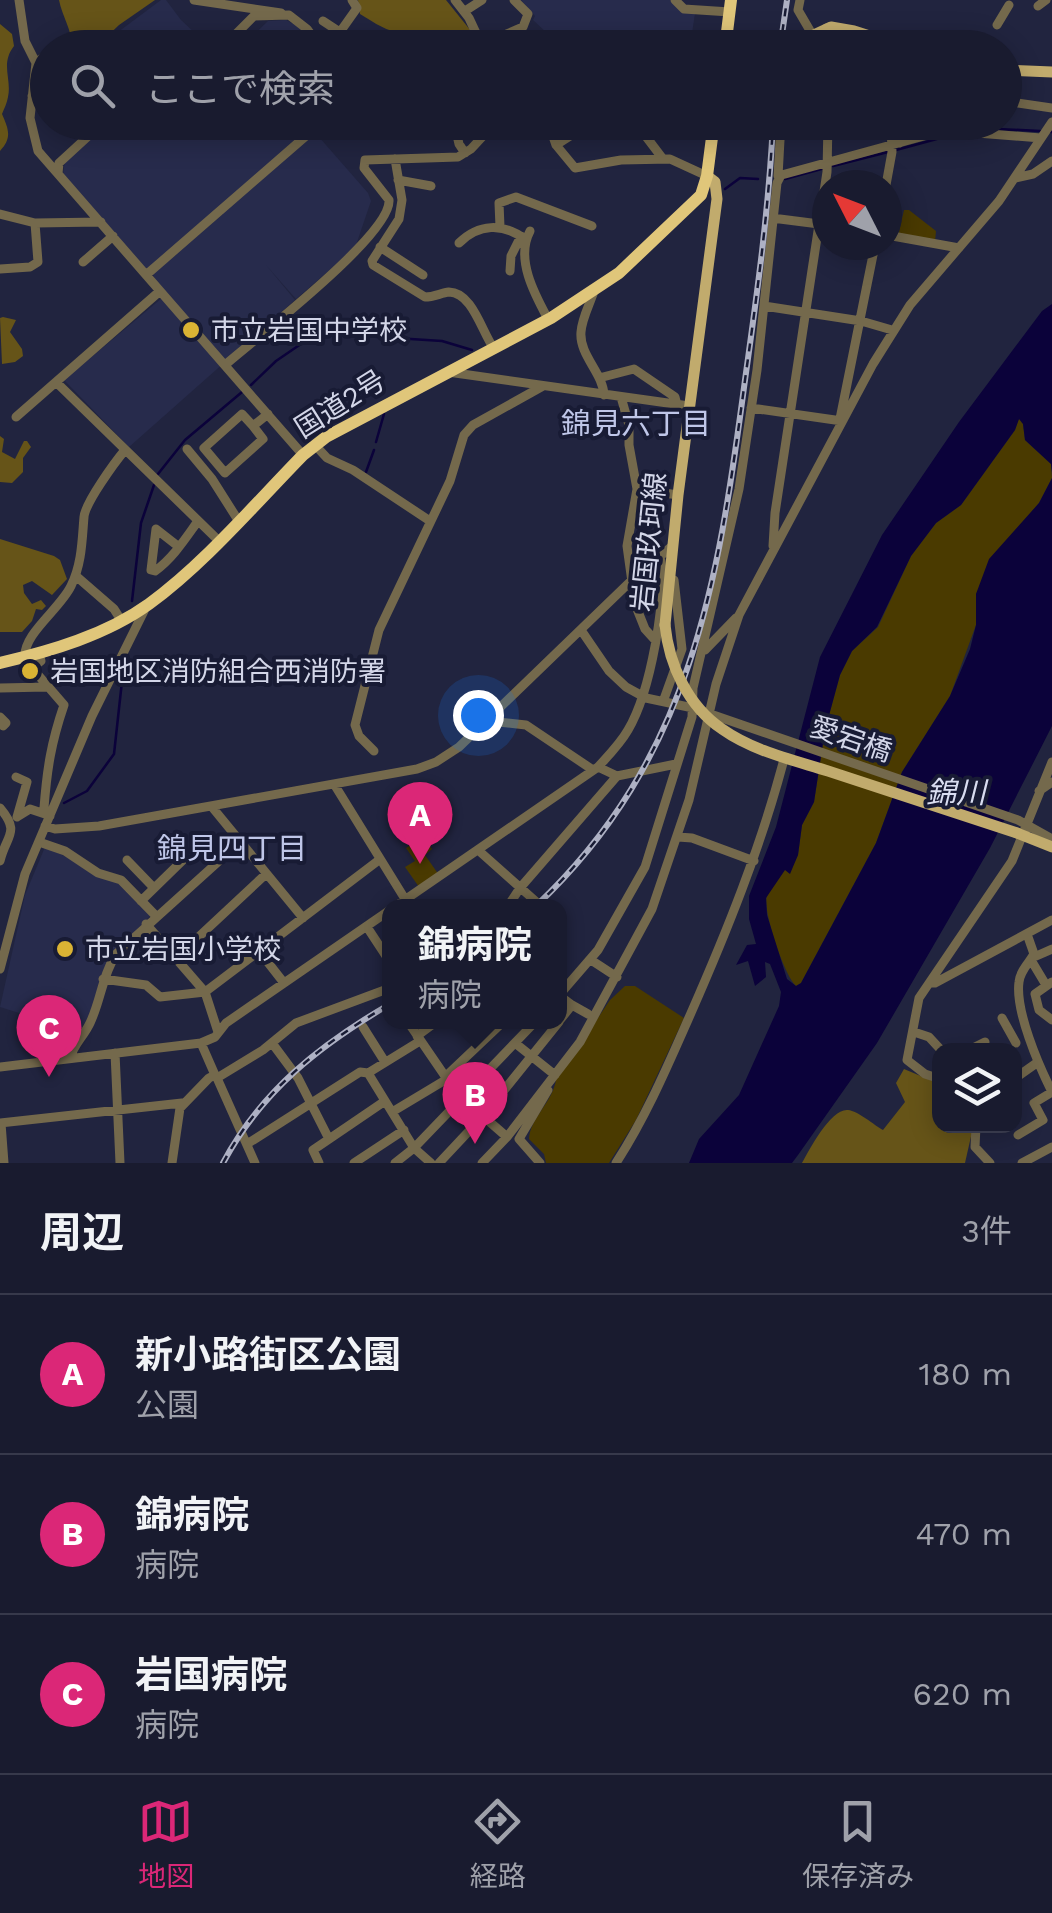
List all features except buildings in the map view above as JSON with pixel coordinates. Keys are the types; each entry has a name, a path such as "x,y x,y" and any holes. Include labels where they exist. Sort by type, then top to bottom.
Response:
{"highway":[{"name":"国道2号","path":"0,663 32,655 120,621 147,605 315,445 594,291 638,257 695,203 707,176 712,140"}],"main road":[{"path":"821,30 848,30"},
{"path":"1022,71 1052,72"},
{"name":"岩国玖珂線","path":"707,176 715,182 716,199 683,406 678,495 659,632 683,685 705,715 731,735 766,751 1021,828 1052,847"}],"street":[{"path":"19,0 30,51"},
{"path":"194,0 289,15 308,30"},
{"path":"341,30 356,8 352,0"},
{"path":"455,0 474,30"},
{"path":"464,11 482,0"},
{"path":"514,0 528,14 522,27 516,30"},
{"path":"675,0 684,9 731,6"},
{"path":"800,0 798,10 810,30"},
{"path":"997,25 1013,2"},
{"path":"240,30 254,16 289,15"},
{"path":"323,21 337,30"},
{"path":"1022,104 1052,108"},
{"path":"482,1163 507,1137 580,1042 652,909 678,838 739,614 841,421 892,330 1015,178 1052,122"},
{"path":"1022,135 1042,138"},
{"path":"35,140 58,173 303,455"},
{"path":"58,173 62,159 84,140"},
{"path":"146,275 301,140"},
{"path":"458,140 465,154"},
{"path":"225,365 370,239 388,212 389,200 363,164 368,159 444,159 465,154 479,140"},
{"path":"554,140 575,168 621,160 664,159 707,176"},
{"path":"556,145 564,140"},
{"path":"650,140 664,159"},
{"path":"567,987 591,960 645,867 693,708 693,688 734,520 751,408 772,218 780,179 779,140"},
{"path":"828,140 828,170"},
{"path":"889,170 894,140"},
{"path":"780,179 910,140"},
{"path":"395,159 402,204 399,219 373,264 425,297 448,292 460,296 474,312 493,347"},
{"path":"1015,178 1033,174 1052,161"},
{"path":"398,180 431,186"},
{"path":"500,227 500,203 516,197 592,226"},
{"path":"0,214 35,223 101,222"},
{"path":"772,218 812,223"},
{"path":"0,269 38,262 35,223"},
{"path":"458,242 472,229 500,227 526,235"},
{"path":"510,272 511,256 526,235"},
{"path":"526,235 530,284 548,319"},
{"path":"83,262 113,236"},
{"path":"902,237 958,248"},
{"path":"380,247 423,275"},
{"path":"774,548 773,531 816,260"},
{"path":"841,421 872,260"},
{"path":"16,417 160,291"},
{"path":"594,291 581,332 582,344 604,395"},
{"path":"764,306 862,321 892,330"},
{"path":"599,378 634,368 683,406"},
{"path":"445,372 683,406"},
{"path":"57,382 218,540"},
{"path":"374,752 356,731 361,693 379,630 450,481 464,435 473,425 543,386"},
{"path":"621,397 637,489 627,546 635,604 644,629 679,630"},
{"path":"751,408 841,421"},
{"path":"242,414 253,426 263,439 225,473 204,448 242,414"},
{"path":"253,426 268,414"},
{"path":"315,445 327,458 354,470 430,521"},
{"path":"47,819 51,744 64,706 32,668 40,660 32,655 30,638 61,605 76,576 85,512 124,450"},
{"path":"186,450 238,520"},
{"path":"637,489 678,495"},
{"path":"179,548 156,525 151,570 162,566 179,548 198,521"},
{"path":"14,820 30,809 47,819 54,829 100,826 417,769 436,762 456,749 632,580 667,555 682,648 664,699"},
{"path":"76,576 114,609 130,636"},
{"path":"0,969 16,897 47,819 147,605"},
{"path":"703,652 739,614"},
{"path":"581,630 618,681 640,695"},
{"path":"407,899 595,768 628,731 659,632"},
{"path":"0,688 46,687"},
{"name":"愛宕橋","path":"640,695 693,708 1052,839"},
{"path":"490,717 498,722 526,725 595,768 617,776 676,764"},
{"path":"616,1163 646,1116 754,861 783,762"},
{"path":"932,1075 908,1064 916,1006 1000,879 1052,762"},
{"path":"513,899 617,776"},
{"path":"0,861 28,782 16,778"},
{"path":"1038,790 1052,782"},
{"path":"334,784 405,899"},
{"path":"212,807 303,918"},
{"path":"0,808 14,820"},
{"path":"678,838 692,838 754,861"},
{"path":"141,901 184,860 164,839"},
{"path":"38,842 66,851 98,874 116,877 156,916"},
{"path":"70,1058 90,1022 103,979 116,954 238,843"},
{"path":"478,850 533,899"},
{"path":"127,860 154,888"},
{"path":"103,979 146,985 160,998 205,992 380,860"},
{"path":"176,958 266,874"},
{"path":"0,914 12,918"},
{"path":"0,1068 201,1043 215,1037 284,983 382,916"},
{"path":"930,982 1052,920"},
{"path":"146,924 205,992 218,1032"},
{"path":"367,927 382,950"},
{"path":"1027,934 1032,958 1049,983 1035,994 1039,1010 1052,1020"},
{"path":"259,950 284,983"},
{"path":"1018,1134 1043,1120 1034,1103 1052,1092 1038,1062 1018,984 1032,958 1052,950"},
{"path":"591,960 617,977"},
{"path":"4,1163 0,1123 182,1104 285,1030 314,1014 382,992"},
{"path":"567,1001 588,1014"},
{"path":"567,1012 572,1005"},
{"path":"1016,1042 1003,1021 1024,1014"},
{"path":"363,1027 386,1062"},
{"path":"412,1029 461,1098 507,1137"},
{"path":"247,1144 360,1072 368,1073 386,1062 428,1029"},
{"path":"392,1112 446,1078 496,1029"},
{"path":"398,1162 528,1029"},
{"path":"439,1163 553,1029"},
{"path":"914,1032 933,1043"},
{"path":"201,1043 253,1162"},
{"path":"272,1043 312,1102 328,1140"},
{"path":"515,1043 552,1079"},
{"path":"115,1054 120,1163"},
{"path":"1022,1073 1038,1062"},
{"path":"368,1073 414,1148 431,1163"},
{"path":"540,1163 519,1139 552,1079"},
{"path":"305,1163 318,1160 313,1150 385,1101"},
{"path":"172,1163 182,1104"},
{"path":"354,1163 404,1130"},
{"path":"975,1133 974,1147 990,1163"},
{"path":"1022,1163 1052,1147"}],"shaded area":[{"path":"59,0 155,0 114,30 69,30"},
{"path":"166,0 192,30 121,30"},
{"path":"358,0 446,0 470,30 390,30 360,14"},
{"path":"521,0 670,0 682,11 695,13 692,30 544,30 533,20 535,16"},
{"path":"286,20 305,30 259,30 268,21"},
{"path":"0,24 12,34 14,46 8,59 9,90 2,114 8,138 0,151"},
{"path":"85,140 322,140 371,201 355,248 296,299 266,265 295,300 129,447 64,380 162,298 153,274 223,214 220,209 147,271 63,174 65,160"},
{"path":"904,210 909,210 936,231 935,242 902,237"},
{"path":"0,318 16,320 10,332 23,356 2,364"},
{"path":"1019,418 1025,440 1051,464 1052,478 976,594 976,625 950,696 902,772 876,843 796,986 776,943 767,896 785,869 789,873 798,855 802,825 814,802 825,730 840,675 852,651 878,627 911,556 936,523 961,505 1015,430"},
{"path":"0,436 4,439 2,452 15,459 24,441 31,447 23,458 23,472 12,483 0,482"},
{"path":"0,539 54,556 60,560 67,579 52,595 32,581 23,585 32,604 41,600 46,606 36,609 22,632 0,632"},
{"path":"423,837 432,849 425,855 439,875 419,887 405,867 415,861 406,848"},
{"name":"市立岩国小学校","path":"45,847 116,880 151,915 108,961 89,1020 65,1048 67,1028 0,1007 25,895"},
{"path":"625,986 635,986 684,1018 636,1120 609,1163 546,1163 544,1154 529,1139 533,1124 556,1080 610,1000"},
{"path":"904,1069 932,1081 932,1133 972,1133 965,1163 802,1163 821,1131 841,1111 856,1113 883,1130 905,1102 896,1083"}],"water":[{"name":"錦川","path":"1052,304 1052,472 1051,464 1025,440 1019,419 961,505 936,523 911,556 877,627 852,651 840,675 825,730 814,802 802,825 798,855 790,874 785,870 766,898 767,915 787,979 796,986 801,983 876,843 902,772 950,696 970,649 976,625 976,594 989,559 1039,503 1052,478 1052,726 990,848 877,1043 792,1163 689,1163 699,1139 739,1095 779,1006 781,992 770,964 765,962 766,977 755,986 748,961 736,965 747,945 756,944 749,919 749,896 776,827 820,657 882,535 959,422 1042,311"}],"waterway":[{"path":"1022,130 1040,131"},
{"path":"896,150 933,140"},
{"path":"833,166 888,152"},
{"path":"785,179 825,168"},
{"path":"725,189 740,178 758,179"},
{"path":"251,385 276,361 317,333 442,341 472,350"},
{"path":"158,474 185,440 242,392"},
{"path":"376,442 384,414"},
{"path":"366,472 374,450"},
{"path":"132,601 141,523 154,485"},
{"path":"64,803 87,791 114,754 124,663"}],"railway":[{"path":"783,30 787,0"},
{"path":"543,899 589,849 631,790 664,728 689,664 708,597 735,455 762,251 772,140"},
{"path":"223,1163 275,1091 317,1053 382,1009"}],"place":[{"name":"市立岩国中学校","path":"191,330"},
{"name":"岩国地区消防組合西消防署","path":"30,671"},
{"name":"新小路街区公園","path":"420,864"},
{"name":"市立岩国小学校","path":"65,949"},
{"name":"岩国病院","path":"49,1077"},
{"name":"錦病院","path":"475,1144"}],"district":[{"name":"錦見六丁目","path":"636,423"},
{"name":"錦見四丁目","path":"232,848"}]}
